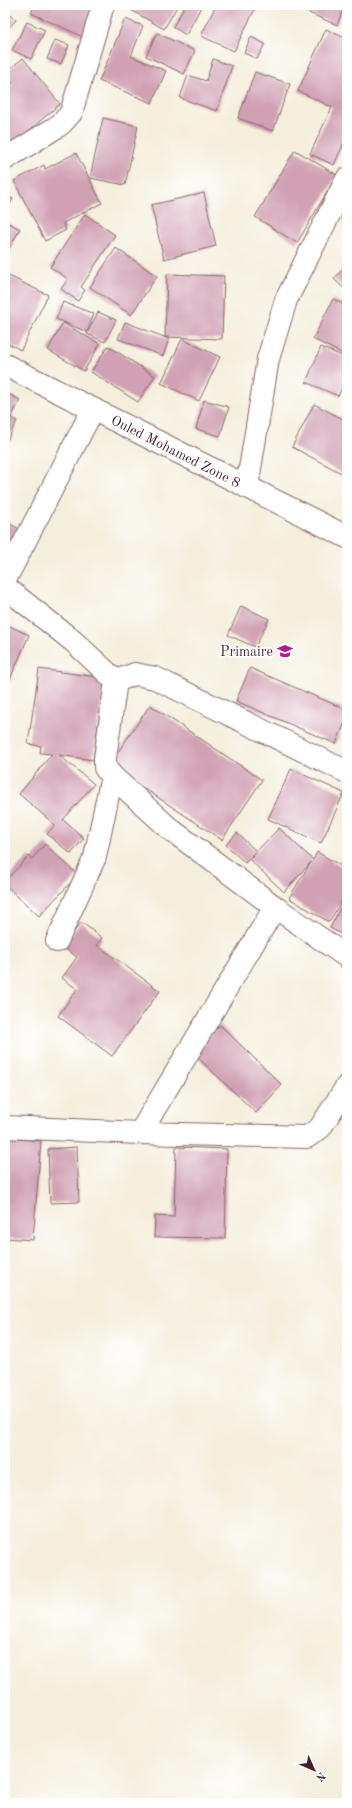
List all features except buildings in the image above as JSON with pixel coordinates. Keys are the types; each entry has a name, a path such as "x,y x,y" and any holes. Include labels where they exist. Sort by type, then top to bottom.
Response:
{"street":[{"path":"5,159 62,123 71,113 103,5"},
{"path":"247,487 268,359 286,300 347,179"},
{"name":"Ouled Mohamed Zone 8","path":"5,365 347,537"},
{"path":"5,580 93,409"},
{"path":"5,587 73,641 116,681"},
{"path":"116,681 134,674 155,678 347,772"},
{"path":"116,681 105,768 170,829 274,907 347,957"},
{"path":"57,941 95,857 112,776"},
{"path":"140,1133 274,907"},
{"path":"5,1127 140,1133 307,1137 320,1128 347,1086"}],"place":[{"name":"Primaire","path":"285,651"}]}
